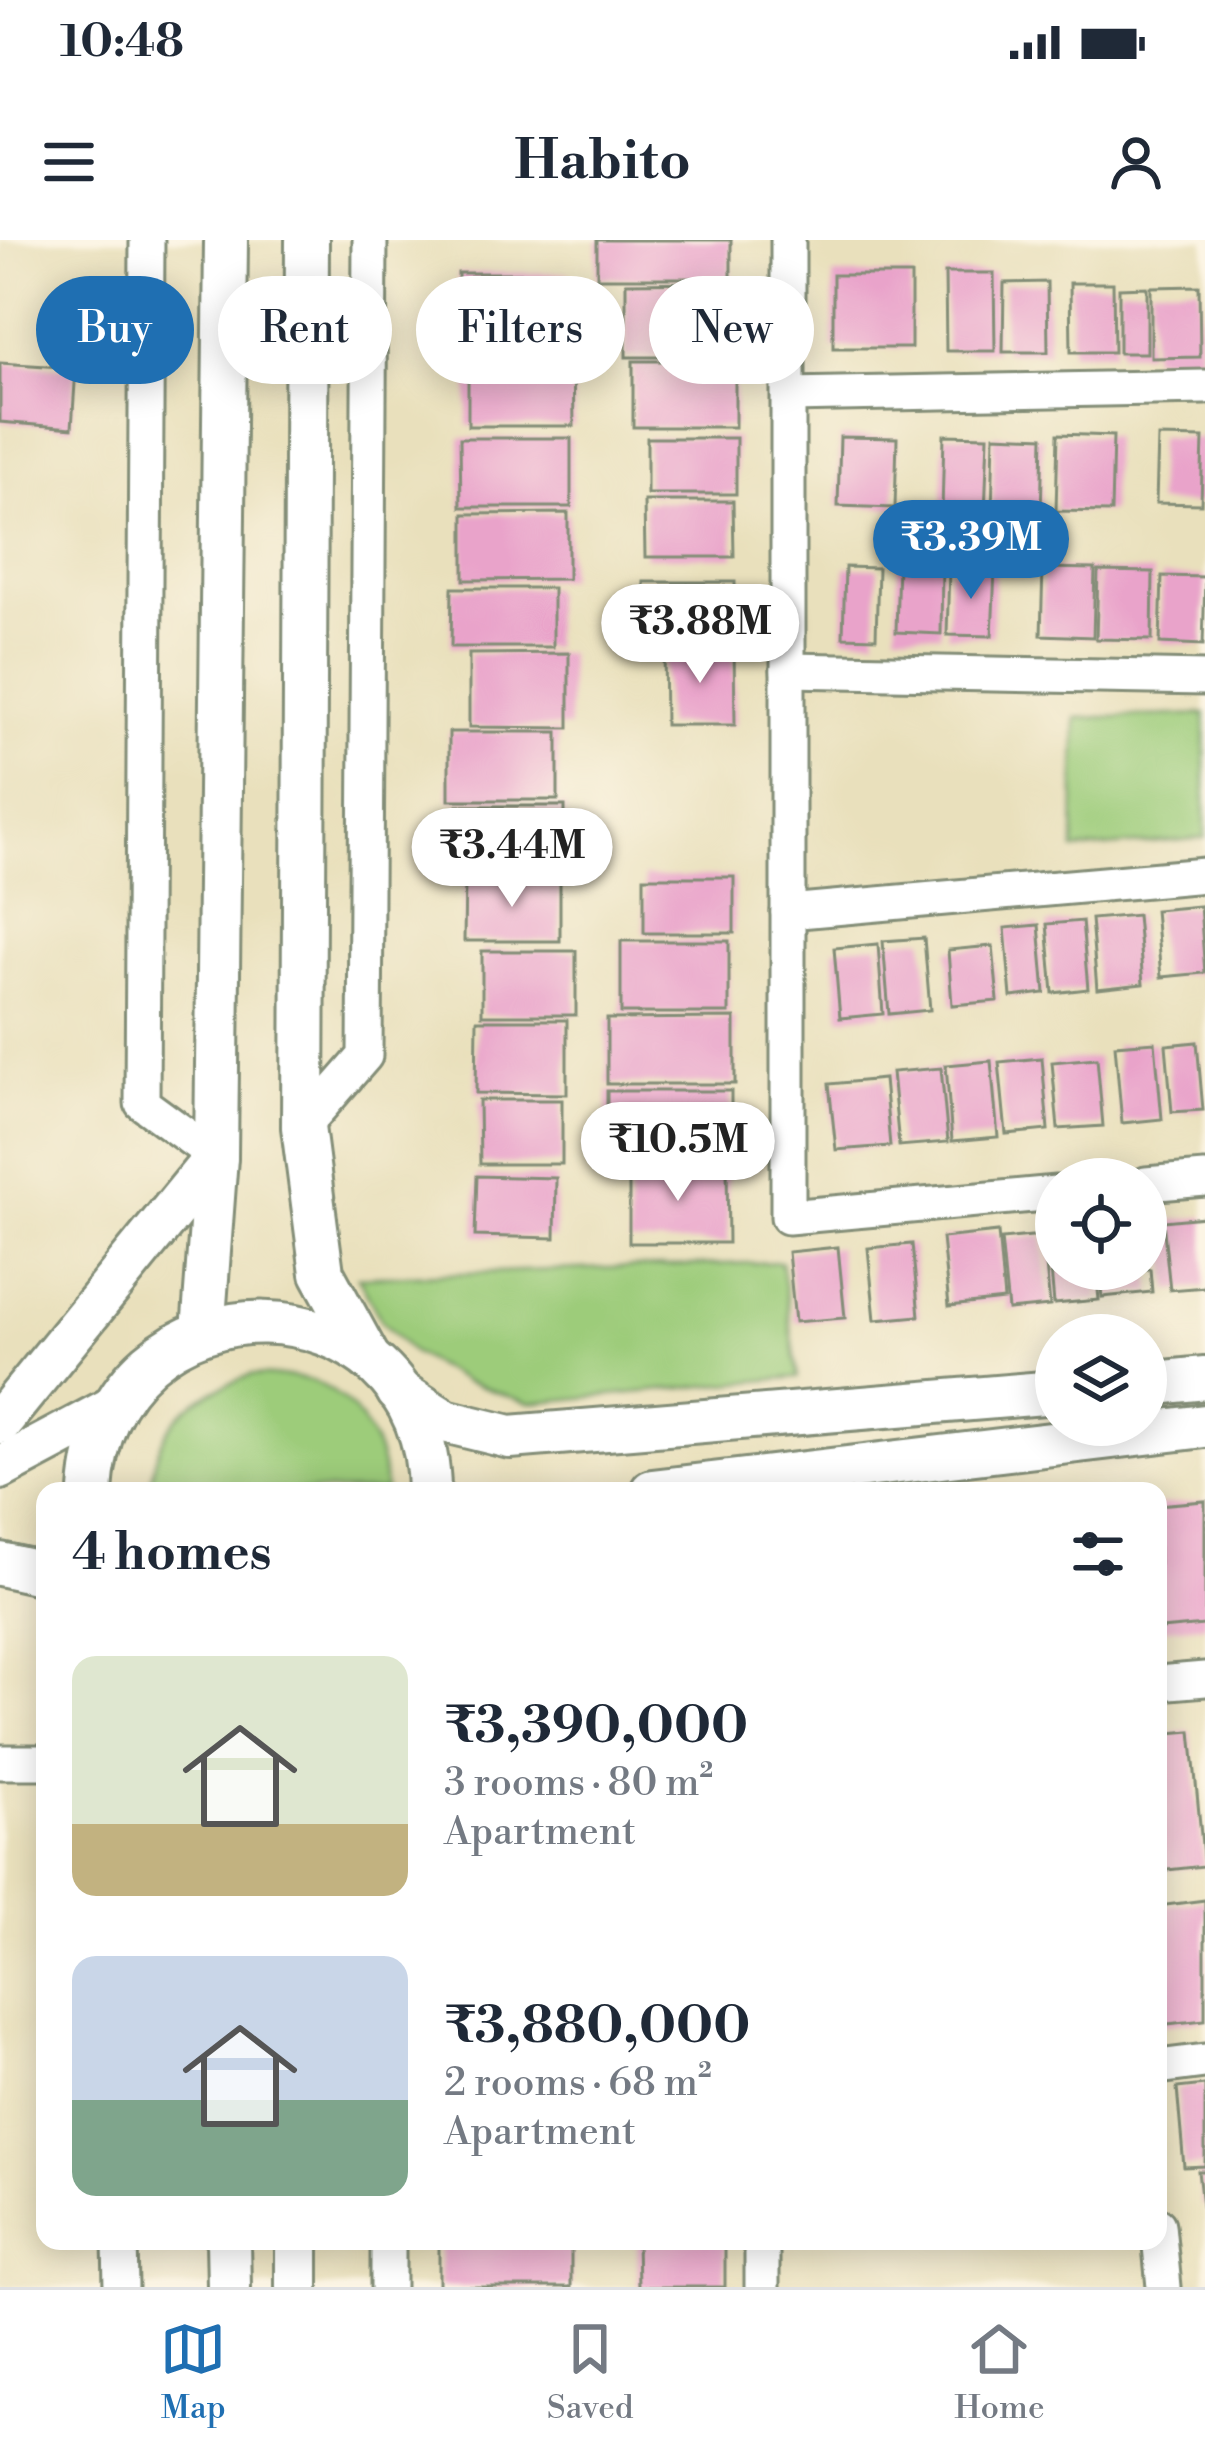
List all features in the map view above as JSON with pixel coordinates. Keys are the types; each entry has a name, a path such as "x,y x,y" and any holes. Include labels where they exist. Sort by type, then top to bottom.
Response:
{"street":[{"path":"147,240 142,1103 217,1157"},
{"path":"203,1332 217,1157 226,240"},
{"path":"307,240 303,1127 322,1273 368,1357 398,1391 418,1428 429,1482"},
{"path":"303,1127 365,1056 370,240"},
{"path":"788,240 788,1217 1035,1194"},
{"path":"789,395 1205,387"},
{"path":"788,670 1205,679"},
{"path":"788,913 1205,875"},
{"path":"0,1422 217,1157"},
{"path":"1167,1182 1205,1179"},
{"path":"92,1482 93,1456 111,1409 133,1378 160,1353 203,1332 241,1322 290,1324 336,1339 368,1357"},
{"path":"1167,1382 1205,1378"},
{"path":"398,1391 445,1421 510,1437 1035,1394"},
{"path":"0,1468 111,1409"},
{"path":"729,1482 1205,1426"},
{"path":"0,1564 36,1572"},
{"path":"1167,1682 1205,1679"},
{"path":"0,1762 36,1762"},
{"path":"1167,2066 1205,2062"},
{"path":"120,2250 121,2287"},
{"path":"228,2250 229,2287"},
{"path":"297,2250 297,2287"},
{"path":"388,2250 388,2287"},
{"path":"762,2250 762,2287"},
{"path":"1160,2250 1164,2287"}],"green space":[{"path":"1205,714 1205,838 1074,850 1076,718"},
{"path":"781,1262 798,1377 529,1403 464,1381 412,1352 381,1320 358,1277"},
{"path":"251,1375 310,1380 332,1391 366,1428 384,1482 152,1482 169,1429 210,1393"}],"building":[{"path":"597,240 731,240 731,276 597,276"},
{"path":"458,273 569,273 569,276"},
{"path":"945,273 994,273 995,351 946,351"},
{"path":"833,275 911,275 911,348 833,348"},
{"path":"1047,282 1048,352 1003,352 1004,283"},
{"path":"626,283 649,283 649,357 626,357"},
{"path":"1070,283 1113,283 1114,352 1071,352"},
{"path":"1199,286 1200,357 1151,358 1151,287"},
{"path":"1147,287 1147,353 1119,353 1119,288"},
{"path":"633,361 649,361 649,384 735,384 735,427 633,427"},
{"path":"0,363 36,365 36,384 75,384 72,428 0,422"},
{"path":"468,384 573,384 574,426 468,426"},
{"path":"1058,434 1113,436 1111,512 1056,511"},
{"path":"944,435 988,436 985,514 942,512"},
{"path":"994,435 1043,437 1041,515 992,514"},
{"path":"840,437 897,438 895,508 838,506"},
{"path":"1158,437 1203,438 1201,504 1156,503"},
{"path":"460,438 571,438 571,507 461,507"},
{"path":"647,438 736,438 736,494 647,494"},
{"path":"644,501 733,501 734,557 645,557"},
{"path":"568,513 568,579 464,580 464,514"},
{"path":"898,563 942,564 941,634 896,632"},
{"path":"845,567 878,568 876,638 843,637"},
{"path":"1043,568 1095,569 1093,637 1041,635"},
{"path":"949,569 995,570 992,636 947,635"},
{"path":"1098,571 1153,572 1152,640 1096,639"},
{"path":"1162,576 1205,577 1203,645 1160,643"},
{"path":"644,582 735,582 735,639 643,639"},
{"path":"452,588 553,588 553,647 451,647"},
{"path":"664,646 734,646 735,725 665,725"},
{"path":"569,653 569,728 469,727 469,654"},
{"path":"449,732 558,732 558,800 449,800"},
{"path":"458,806 565,806 565,865 458,865"},
{"path":"644,877 734,877 734,933 644,933"},
{"path":"465,879 560,879 560,941 464,941"},
{"path":"1200,906 1205,973 1161,977 1155,910"},
{"path":"1137,915 1143,984 1097,989 1091,919"},
{"path":"1082,921 1088,989 1053,993 1047,924"},
{"path":"1039,925 1045,993 1011,997 1005,928"},
{"path":"924,938 930,1010 889,1014 883,941"},
{"path":"621,941 729,941 729,1013 621,1013"},
{"path":"878,944 883,1014 840,1018 834,948"},
{"path":"993,946 998,1001 952,1005 948,950"},
{"path":"482,951 576,951 576,1015 482,1015"},
{"path":"735,1018 735,1084 607,1084 607,1019"},
{"path":"477,1020 567,1020 567,1094 476,1093"},
{"path":"1155,1042 1162,1119 1122,1123 1115,1045"},
{"path":"1197,1042 1203,1110 1172,1112 1166,1045"},
{"path":"1042,1058 1048,1130 1006,1134 999,1062"},
{"path":"1097,1058 1103,1126 1058,1129 1052,1062"},
{"path":"991,1061 998,1137 952,1141 946,1065"},
{"path":"941,1068 948,1142 899,1146 892,1072"},
{"path":"884,1079 890,1146 836,1150 829,1084"},
{"path":"607,1091 731,1091 731,1159 607,1159"},
{"path":"479,1100 562,1100 562,1164 480,1164"},
{"path":"629,1165 727,1165 728,1243 629,1243"},
{"path":"477,1176 556,1178 555,1238 475,1236"},
{"path":"1205,1217 1205,1287 1170,1290 1167,1221"},
{"path":"998,1232 1004,1300 949,1306 942,1238"},
{"path":"1035,1236 1035,1290 1048,1290 1050,1306 1008,1310 1001,1239"},
{"path":"912,1244 919,1316 875,1320 868,1248"},
{"path":"838,1247 845,1318 795,1322 788,1252"},
{"path":"1053,1290 1098,1290 1099,1300 1054,1304"},
{"path":"1101,1290 1152,1290 1152,1292 1102,1297"},
{"path":"1205,1501 1205,1625 1167,1628 1167,1504"},
{"path":"1191,1731 1204,1866 1167,1870 1167,1733"},
{"path":"1205,1900 1205,2020 1167,2024 1167,1905"},
{"path":"1205,2085 1205,2166 1184,2167 1177,2088"},
{"path":"1198,2171 1205,2171 1205,2206 1202,2206"},
{"path":"439,2250 571,2250 571,2287 439,2287"},
{"path":"637,2250 725,2250 725,2287 638,2287"}]}
